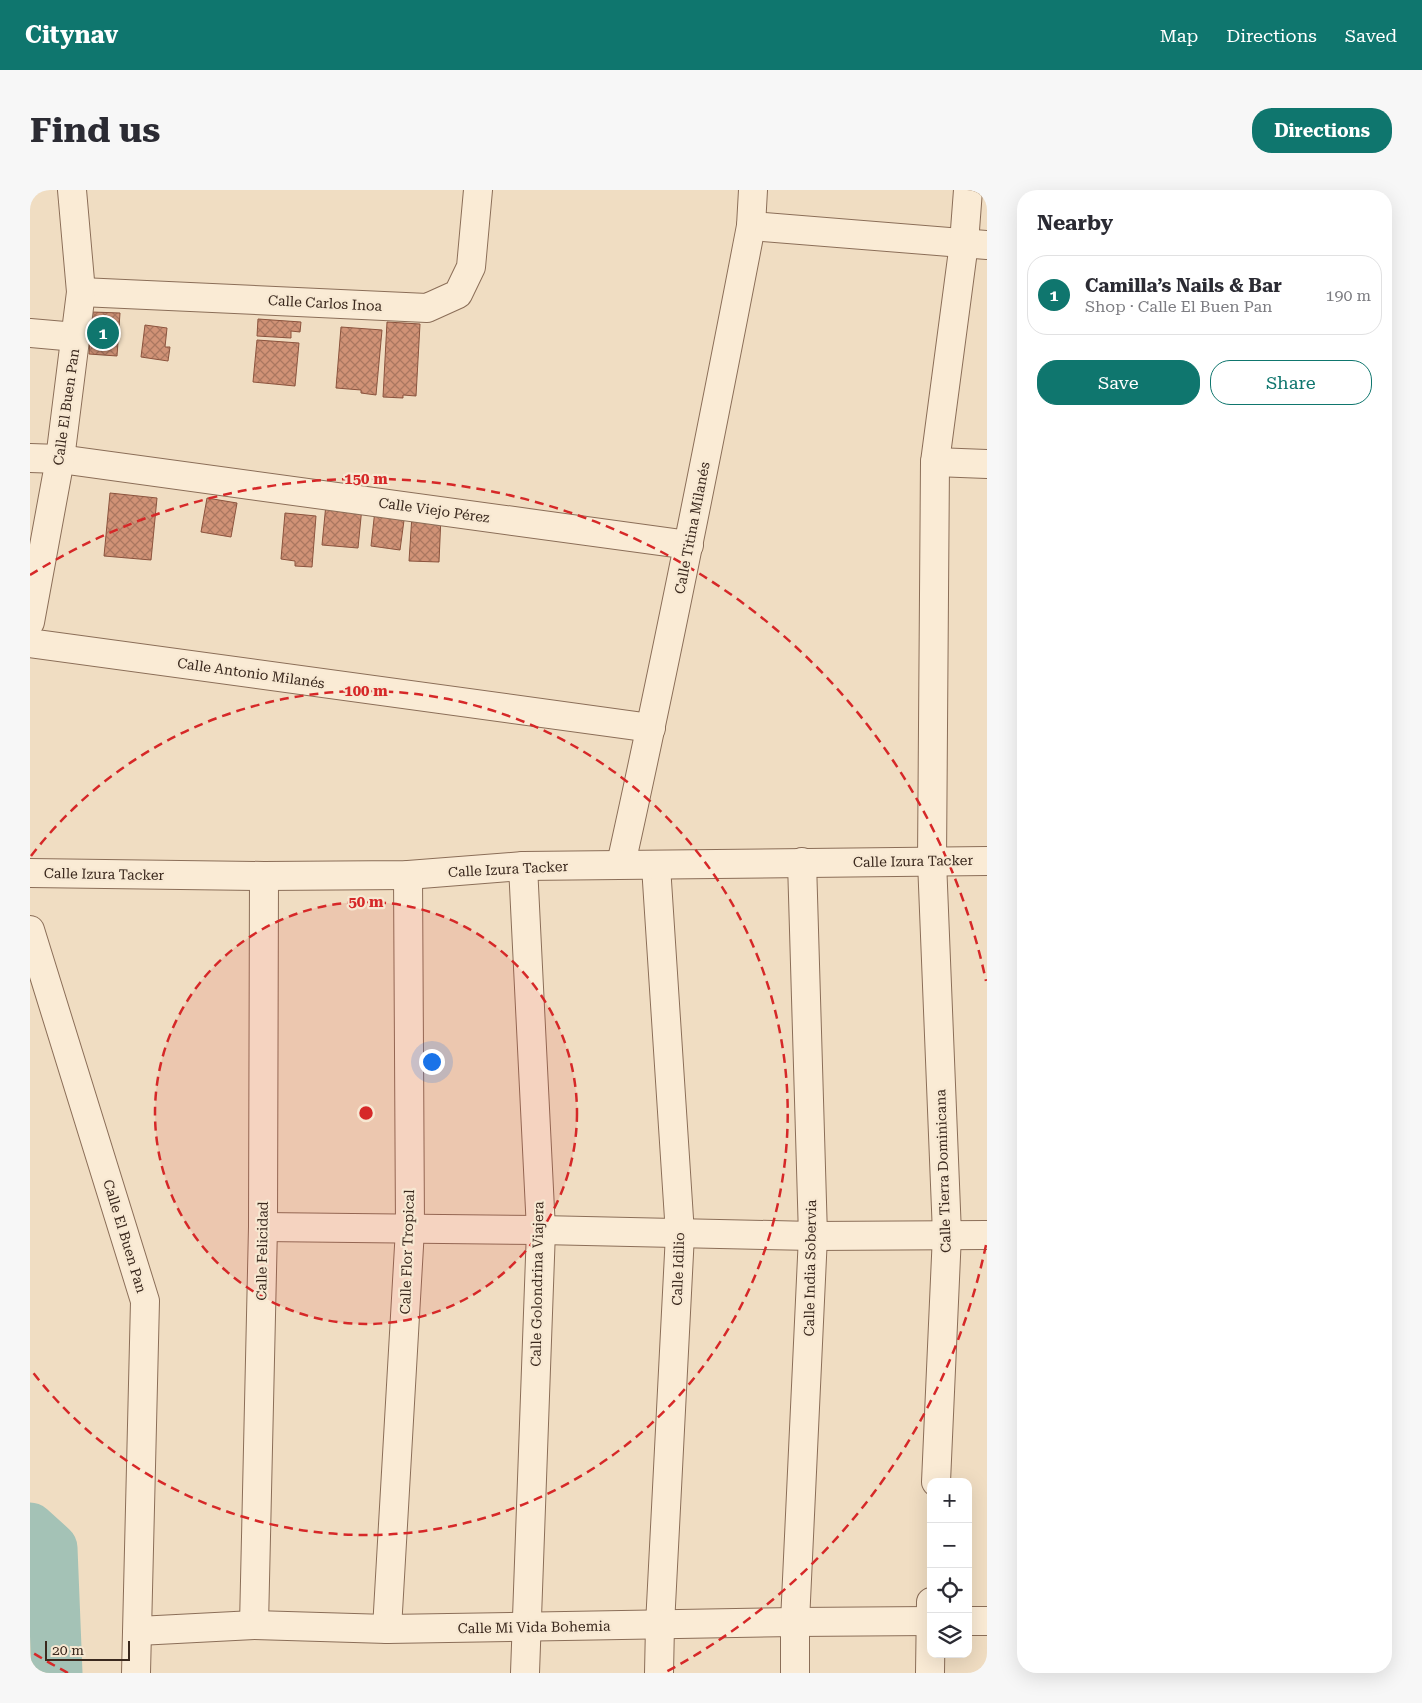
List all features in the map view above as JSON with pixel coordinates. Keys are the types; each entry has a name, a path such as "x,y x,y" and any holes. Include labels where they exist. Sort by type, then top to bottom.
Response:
{"street":[{"name":"Calle El Buen Pan","path":"30,622 60,459 81,292 72,190"},
{"name":"Calle Carlos Inoa","path":"81,292 427,308 458,294 471,267 478,190"},
{"name":"Calle Titina Milanés","path":"621,864 689,544 751,226 753,190"},
{"name":"Calle Tierra Dominicana","path":"936,1478 947,1234 932,861 935,462 976,244 968,190"},
{"path":"751,226 976,244"},
{"path":"30,333 76,337"},
{"name":"Calle Viejo Pérez","path":"30,458 60,459 689,544"},
{"path":"935,462 987,464"},
{"name":"Calle Antonio Milanés","path":"30,642 651,728"},
{"name":"Calle Izura Tacker","path":"30,873 264,876 408,875 523,866 621,864 656,866 987,860"},
{"name":"Calle India Sobervia","path":"795,1673 795,1622 813,1236 802,862"},
{"name":"Calle Golondrina Viajera","path":"523,866 541,1230 524,1673"},
{"name":"Calle Idilio","path":"656,866 680,1234 659,1673"},
{"name":"Calle Flor Tropical","path":"387,1629 410,1228 408,875"},
{"name":"Calle Felicidad","path":"254,1626 263,1227 264,876"},
{"name":"Calle El Buen Pan","path":"30,930 145,1301 136,1673"},
{"path":"263,1227 541,1230 813,1236 987,1235"},
{"name":"Calle Mi Vida Bohemia","path":"138,1631 254,1626 387,1629 660,1625 795,1622 927,1615"},
{"path":"972,1621 987,1621"},
{"path":"930,1658 930,1673"}],"building":[{"path":"92,312 120,313 117,356 89,354"},
{"path":"258,319 301,322 300,332 291,331 291,338 257,336"},
{"path":"387,322 420,324 416,396 403,395 403,398 383,397"},
{"path":"145,325 167,328 165,347 170,347 168,361 141,357"},
{"path":"341,327 382,330 376,395 361,393 361,390 336,388"},
{"path":"257,340 299,343 295,386 253,382"},
{"path":"110,493 157,498 151,560 104,556"},
{"path":"207,498 237,503 231,537 201,532"},
{"path":"326,504 362,507 358,548 322,545"},
{"path":"375,510 405,513 400,550 371,546"},
{"path":"285,513 316,516 312,567 295,566 295,561 281,559"},
{"path":"412,515 441,516 439,562 409,561"}],"waterway":[{"path":"30,1528 52,1548 57,1673"}],"place":[{"name":"Camilla’s Nails & Bar","path":"103,333"}]}
